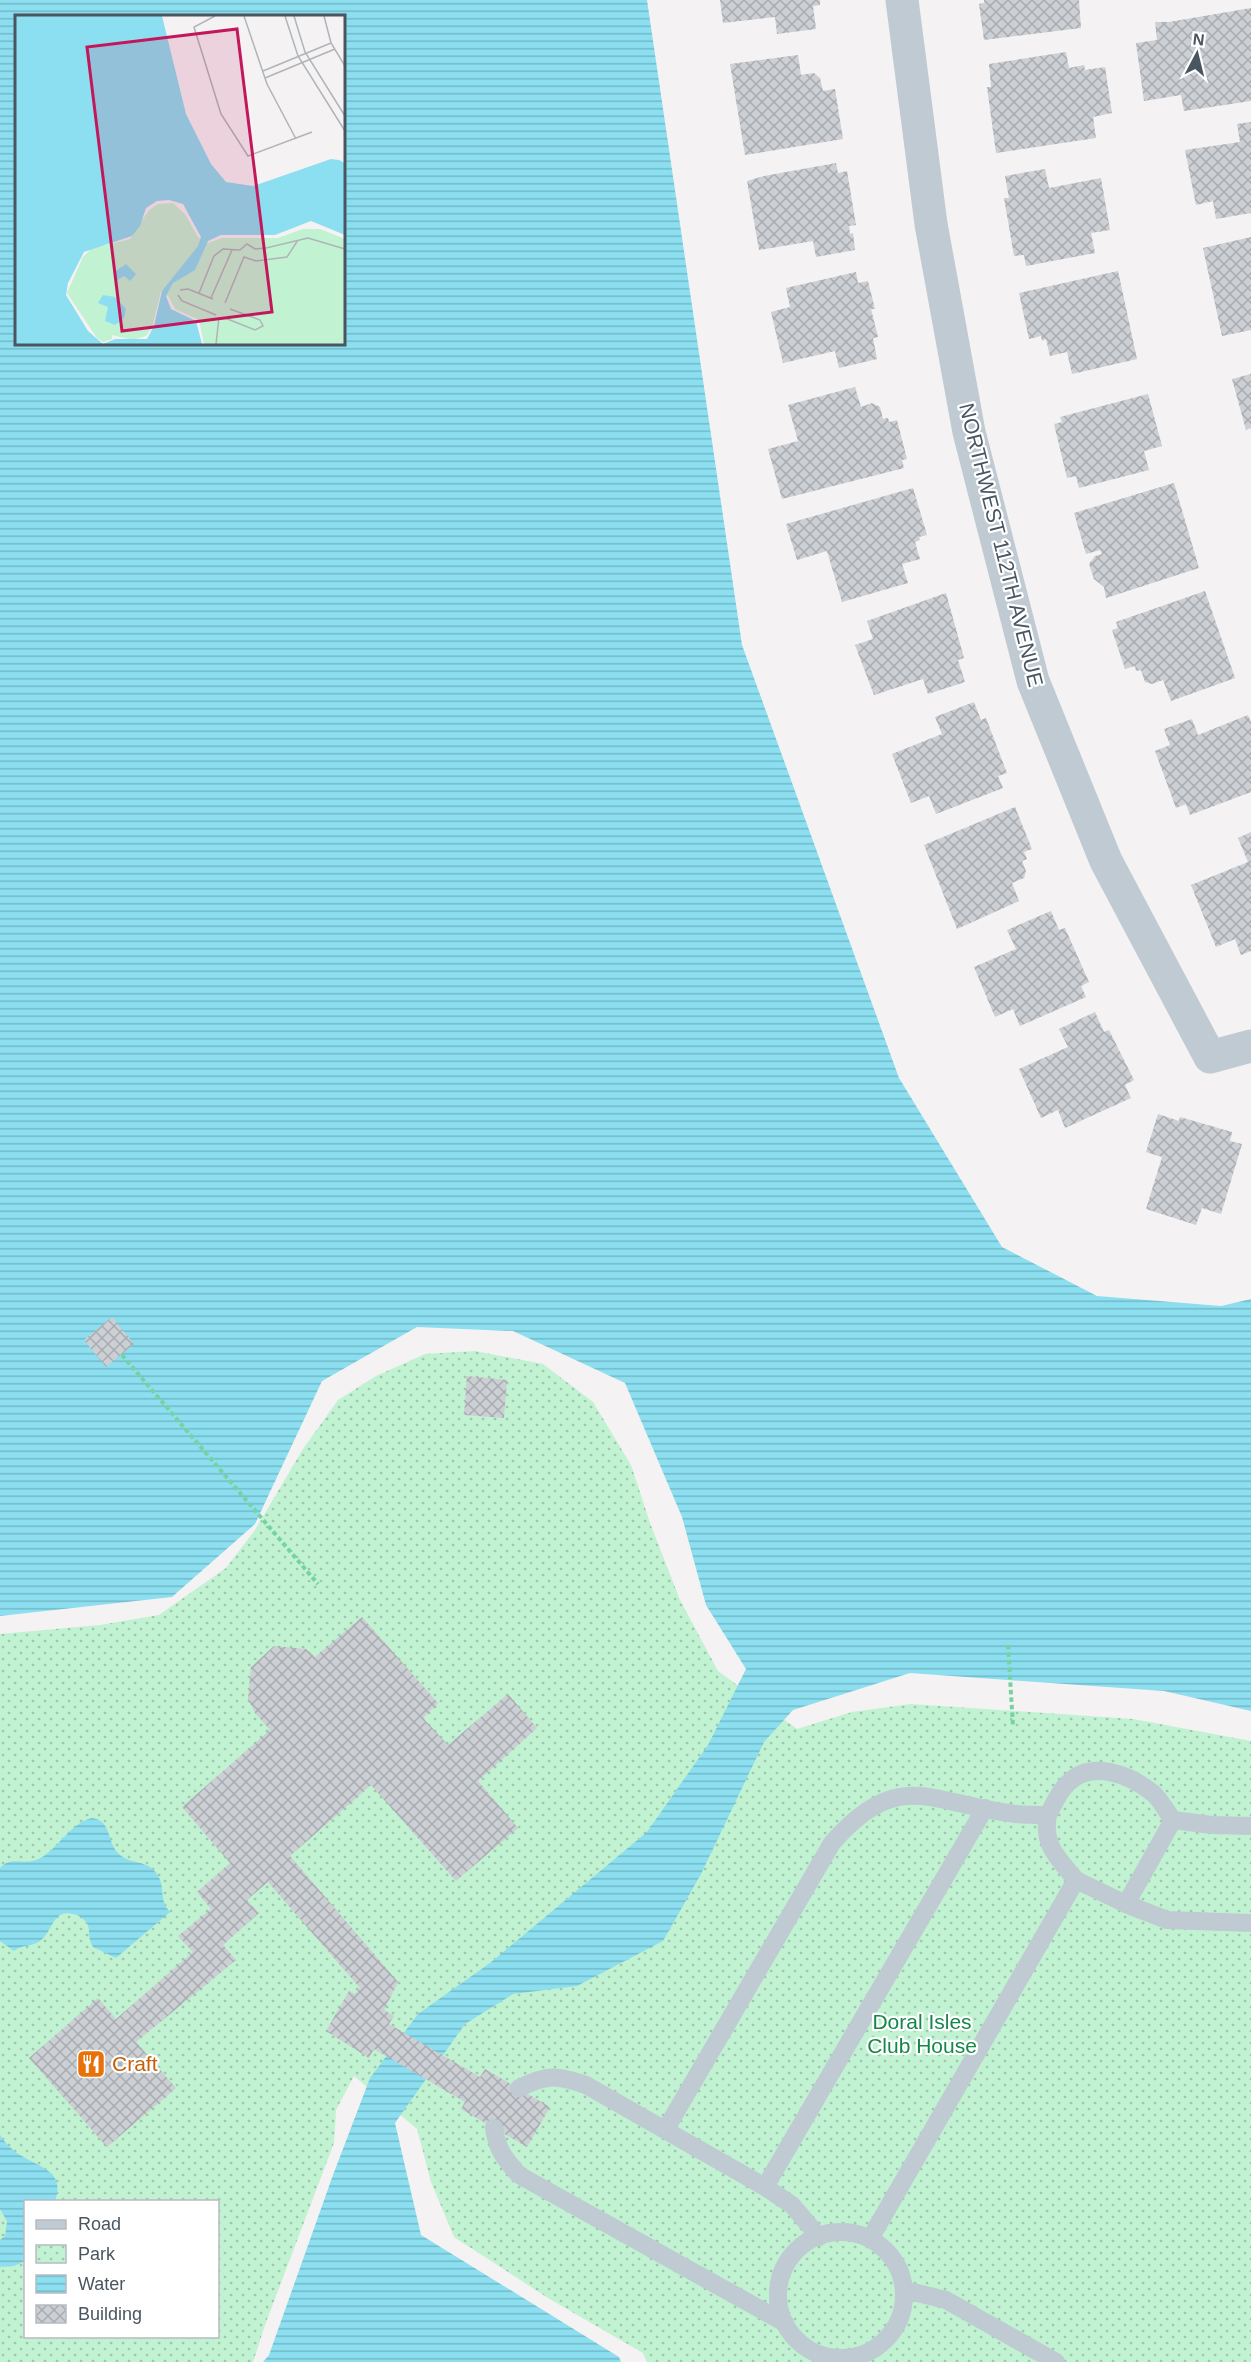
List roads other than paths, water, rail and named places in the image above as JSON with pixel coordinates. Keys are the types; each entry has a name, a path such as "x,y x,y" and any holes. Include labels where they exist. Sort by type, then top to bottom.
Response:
{"street":[{"name":"NORTHWEST 112TH AVENUE","path":"902,0 932,224 969,432 1033,681 1106,861 1210,1057 1251,1046"}],"lane":[{"path":"1251,1826 1212,1825 1173,1820 1155,1795 1131,1779 1110,1771 1084,1772 1068,1782 1048,1815 1045,1830 1054,1853 1076,1880 1126,1904 1167,1920 1251,1923"},
{"path":"666,2129 832,1843 849,1824 867,1810 887,1800 910,1795 939,1797 1016,1814 1048,1815"},
{"path":"765,2187 985,1808"},
{"path":"1126,1904 1173,1820"},
{"path":"870,2239 1076,1880"},
{"path":"519,2088 537,2079 562,2076 586,2085 765,2187 792,2205 819,2236"},
{"path":"494,2128 496,2144 504,2158 519,2175 785,2323"},
{"path":"830,2233 847,2233 870,2239 891,2256 902,2277 904,2290 900,2320 886,2340 862,2359 803,2355 785,2323 778,2301 781,2276 792,2256 806,2243 830,2233"},
{"path":"904,2290 946,2300 1056,2362"}],"water":[{"path":"0,0 647,0 742,645 899,1078 1002,1247 1097,1296 1221,1306 1251,1299 1251,1711 1164,1691 910,1673 793,1710 764,1742 701,1874 663,1941 577,1986 513,1994 465,2024 395,2123 421,2235 619,2357 621,2362 263,2362 269,2355 370,2078 418,2014 490,1963 647,1832 708,1745 746,1669 706,1605 682,1517 625,1383 513,1331 417,1327 322,1381 255,1524 172,1597 0,1616"},
{"path":"92,1818 103,1823 114,1848 122,1857 153,1869 160,1879 164,1902 170,1912 116,1958 93,1947 88,1925 84,1919 66,1913 57,1918 40,1941 14,1951 0,1941 0,1868 8,1862 36,1860 50,1851 76,1826"},
{"path":"0,2135 6,2144 17,2153 49,2171 57,2183 55,2200 24,2200 24,2261 14,2266 0,2267 0,2240 5,2236 7,2221 0,2209"}],"place":[{"name":"Craft","path":"91,2064"}],"park label":[{"name":"Doral Isles Club House","path":"922,2034"}]}
